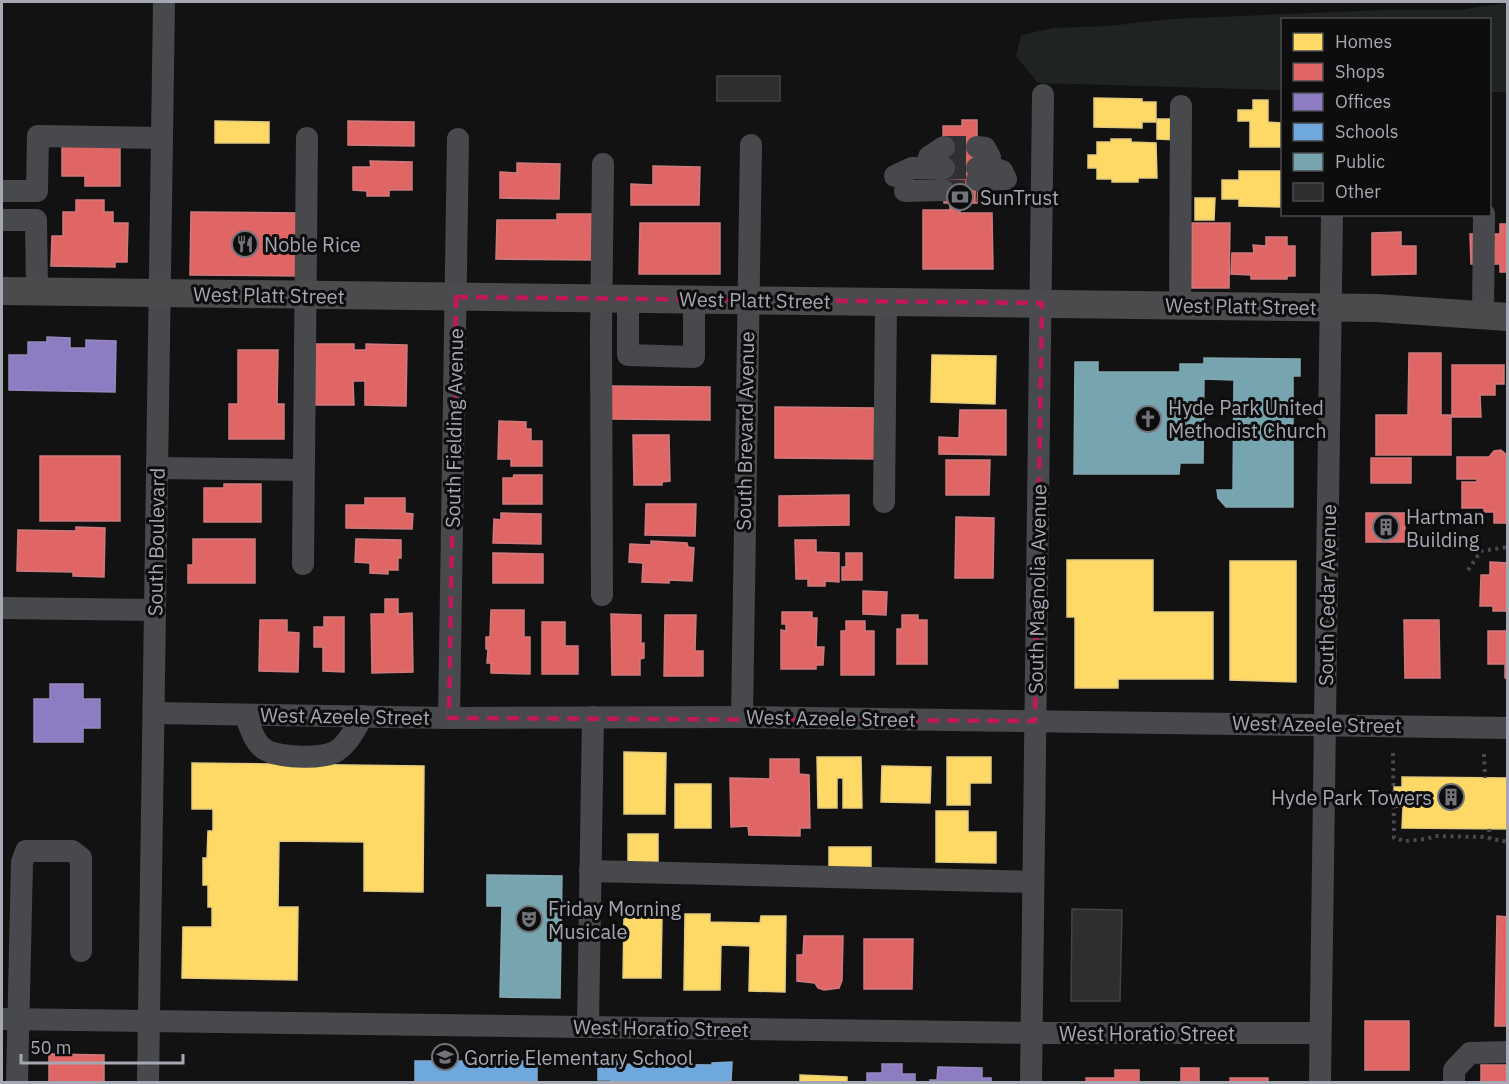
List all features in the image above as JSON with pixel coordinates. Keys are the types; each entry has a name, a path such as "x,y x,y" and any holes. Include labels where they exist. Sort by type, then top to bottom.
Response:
{"main road":[{"name":"West Platt Street","path":"2,291 1331,307 1495,317"}],"street":[{"name":"South Boulevard","path":"148,1083 164,2"},
{"name":"South Magnolia Avenue","path":"1031,1083 1043,95"},
{"path":"1180,306 1181,106"},
{"path":"2,191 38,192 38,136 162,138"},
{"path":"303,564 307,138"},
{"name":"South Fielding Avenue","path":"449,717 458,139"},
{"name":"South Brevard Avenue","path":"741,717 751,145"},
{"path":"602,594 615,299 603,164"},
{"name":"South Cedar Avenue","path":"1320,1083 1332,216"},
{"path":"1484,216 1495,317"},
{"path":"2,220 36,220 37,291"},
{"path":"615,299 628,355 694,357 694,300"},
{"path":"884,502 886,302"},
{"path":"158,468 303,470"},
{"path":"2,608 155,610"},
{"name":"West Azeele Street","path":"154,713 449,717 741,717 1508,728"},
{"path":"245,715 254,737 265,750 293,756 322,756 337,752 350,738 363,716"},
{"path":"588,1027 592,717"},
{"path":"17,1083 10,1019 22,862 26,851 72,851 81,858 81,951"},
{"path":"590,871 1033,882"},
{"name":"West Horatio Street","path":"10,1019 1032,1033 1320,1033"},
{"path":"1454,1083 1454,1070 1470,1053 1508,1052"}],"path":[{"path":"1468,570 1482,551 1508,547"},
{"path":"1393,753 1394,838 1405,841 1436,836 1483,837 1508,842"},
{"path":"1484,754 1485,778"},
{"path":"1489,829 1490,839"}],"highlighted area":[{"path":"456,297 1042,303 1035,721 449,718"}],"shaded area":[{"path":"1507,3 1507,92 1491,92 1491,18 1281,18 1281,90 1038,83 1016,56 1021,35 1053,28 1109,26 1170,19 1384,10 1458,10"}],"building: Homes":[{"path":"1094,98 1142,99 1142,102 1156,102 1156,122 1142,122 1142,128 1094,127"},
{"path":"1253,100 1268,100 1268,122 1281,123 1281,147 1250,147 1250,121 1238,121 1238,110 1253,110"},
{"path":"1157,119 1179,119 1179,140 1157,139"},
{"path":"215,121 269,122 269,143 215,143"},
{"path":"1111,139 1156,143 1157,178 1138,178 1138,182 1112,182 1112,179 1097,179 1097,168 1088,168 1088,155 1097,155 1097,142 1111,142"},
{"path":"1239,171 1281,171 1280,207 1239,206 1239,199 1222,199 1222,180 1239,180"},
{"path":"1195,198 1215,198 1214,220 1195,220"},
{"path":"932,355 996,356 995,404 931,402"},
{"path":"1067,560 1153,560 1153,612 1213,612 1213,679 1118,679 1118,688 1075,688 1075,617 1067,617"},
{"path":"1230,561 1296,561 1296,682 1230,680"},
{"path":"624,752 666,753 665,814 624,814"},
{"path":"817,757 861,757 862,808 843,808 843,778 837,778 837,808 818,808"},
{"path":"947,757 991,757 991,783 970,783 970,805 947,805"},
{"path":"192,763 424,766 423,892 364,891 364,842 279,841 278,907 298,907 297,980 182,978 183,927 212,927 212,907 208,907 208,885 203,885 203,858 207,858 208,831 213,831 213,809 192,809"},
{"path":"882,766 931,767 930,803 881,802"},
{"name":"Hyde Park Towers","path":"1402,777 1508,778 1508,829 1402,828 1403,807 1394,807 1394,787 1402,787"},
{"path":"675,784 711,784 711,828 675,828"},
{"path":"936,811 968,811 968,832 996,832 996,863 936,862"},
{"path":"628,834 658,834 658,863 628,863"},
{"path":"829,847 871,847 871,867 829,867"},
{"path":"685,914 710,914 710,922 760,923 761,916 786,916 785,992 749,991 750,946 721,945 720,990 684,990"},
{"path":"624,916 662,916 661,978 623,978"},
{"path":"800,1075 847,1077 847,1082 800,1082"}],"building: Shops":[{"name":"SunTrust","path":"962,120 977,120 977,203 960,203 960,213 992,213 993,269 923,269 923,210 950,210 950,203 944,203 943,126 962,126"},
{"path":"348,121 414,122 414,146 348,145"},
{"path":"62,142 120,142 120,186 85,186 85,176 62,176"},
{"path":"370,161 412,162 412,190 389,190 389,196 367,196 367,191 353,190 353,167 371,167"},
{"path":"517,163 560,164 559,199 500,198 500,172 517,173"},
{"path":"653,166 700,167 699,205 631,205 631,184 653,185"},
{"path":"76,200 104,200 104,212 113,212 113,223 128,223 127,262 115,262 115,267 51,266 52,236 63,236 63,212 76,212"},
{"name":"Noble Rice","path":"191,212 300,213 299,276 190,275"},
{"path":"557,214 593,214 592,260 496,259 497,220 557,220"},
{"path":"640,223 720,223 720,274 639,274"},
{"path":"1192,223 1230,223 1229,288 1192,288"},
{"path":"1500,224 1508,224 1508,272 1500,272 1500,264 1471,264 1470,234 1500,234"},
{"path":"1401,232 1401,246 1416,246 1416,274 1372,275 1372,233"},
{"path":"1266,237 1287,237 1287,246 1295,246 1295,276 1287,276 1287,279 1251,279 1251,275 1231,274 1232,253 1254,253 1253,245 1266,246"},
{"path":"314,344 354,344 354,350 366,350 366,344 407,345 406,406 365,405 365,381 353,381 354,405 314,405"},
{"path":"238,350 278,350 277,404 284,404 284,439 229,439 229,404 238,404"},
{"path":"1409,353 1441,353 1441,415 1451,415 1451,455 1376,455 1376,415 1408,415"},
{"path":"1452,365 1504,365 1504,384 1495,384 1495,395 1480,395 1481,417 1452,417"},
{"path":"611,386 710,387 710,420 611,419"},
{"path":"775,407 879,408 878,459 775,458"},
{"path":"960,410 1006,410 1006,455 939,454 939,437 959,438"},
{"path":"499,421 526,422 526,429 531,429 531,441 542,441 542,466 511,466 511,459 498,459"},
{"path":"633,435 669,435 670,481 662,482 662,485 634,485"},
{"path":"1501,450 1508,456 1508,523 1494,523 1494,512 1484,512 1484,508 1462,508 1462,482 1477,482 1477,479 1457,479 1457,457 1489,457 1494,451"},
{"path":"40,456 120,456 120,521 40,521"},
{"path":"1371,458 1411,458 1411,483 1371,483"},
{"path":"946,460 990,460 989,495 946,495"},
{"path":"514,475 542,475 542,504 503,504 503,478 513,478"},
{"path":"224,484 261,484 261,522 204,522 204,488 224,488"},
{"path":"849,495 849,525 779,526 779,496"},
{"path":"365,498 405,498 405,513 413,514 412,529 346,528 346,505 365,505"},
{"path":"646,504 696,504 695,536 645,535"},
{"path":"501,513 541,514 541,544 493,543 494,519 501,520"},
{"name":"Hartman Building","path":"1366,513 1405,513 1405,542 1366,542"},
{"path":"956,517 994,518 993,578 955,578"},
{"path":"76,527 105,528 104,577 73,576 73,572 17,571 18,530 76,531"},
{"path":"193,539 255,539 255,583 188,583 188,565 193,565"},
{"path":"356,539 401,540 398,570 388,570 388,574 370,573 370,563 355,562"},
{"path":"795,540 816,540 816,552 839,553 839,582 825,581 825,586 808,586 808,579 796,579"},
{"path":"651,541 687,543 688,547 694,548 692,581 642,582 643,563 629,562 630,544 651,545"},
{"path":"493,553 543,554 543,583 493,583"},
{"path":"846,553 862,553 862,580 842,580 842,567 846,567"},
{"path":"1490,562 1508,563 1508,611 1493,611 1493,606 1480,606 1481,575 1490,575"},
{"path":"863,591 887,592 886,615 863,614"},
{"path":"385,599 398,599 398,614 412,613 413,672 372,673 371,614 385,614"},
{"path":"491,610 524,610 524,637 530,637 530,674 491,673 491,663 487,663 486,637 490,637"},
{"path":"782,612 812,612 812,618 817,618 816,647 824,647 823,665 816,665 816,669 781,669 781,630 786,631 786,624 782,624"},
{"path":"611,614 641,615 641,644 644,643 644,658 640,659 640,675 612,675"},
{"path":"665,615 696,615 695,651 703,651 703,676 664,676"},
{"path":"902,615 918,615 918,620 927,620 927,664 897,664 897,629 902,629"},
{"path":"324,617 344,617 344,672 323,671 323,647 314,647 314,627 324,627"},
{"path":"260,620 287,620 287,632 299,633 298,672 259,671"},
{"path":"1404,620 1439,620 1440,678 1405,678"},
{"path":"846,621 865,621 865,631 874,631 874,675 841,675 841,631 846,631"},
{"path":"542,622 565,622 565,646 578,646 578,674 542,674"},
{"path":"1488,631 1508,631 1508,678 1505,678 1505,664 1488,664"},
{"path":"770,759 799,759 799,774 809,775 810,828 800,828 800,836 749,835 748,826 731,827 730,778 770,779"},
{"path":"1497,916 1508,917 1508,1026 1495,1026"},
{"path":"804,936 843,936 842,980 839,988 824,990 818,988 815,983 797,981 797,955 803,955"},
{"path":"864,939 913,939 912,989 864,989"},
{"path":"1365,1021 1409,1021 1409,1070 1365,1070"},
{"path":"49,1054 104,1055 104,1082 49,1082"},
{"path":"1481,1065 1508,1065 1508,1082 1481,1082"},
{"path":"1181,1068 1199,1068 1199,1082 1181,1082"},
{"path":"1115,1070 1139,1070 1139,1082 1086,1082 1086,1078 1115,1078"},
{"path":"1230,1078 1268,1078 1268,1082 1230,1082"}],"building: Offices":[{"path":"47,337 70,338 70,348 86,348 86,340 116,341 115,392 9,390 9,355 28,355 28,342 47,342"},
{"path":"50,684 83,684 83,699 100,699 100,728 83,728 83,742 34,742 34,699 50,699"},
{"path":"882,1064 902,1064 902,1074 915,1074 915,1082 867,1082 867,1073 882,1073"},
{"path":"938,1067 982,1068 982,1078 991,1078 991,1082 930,1082 930,1080 937,1080"}],"building: Schools":[{"path":"598,1055 623,1055 623,1064 712,1065 712,1063 732,1062 731,1082 611,1082 611,1080 598,1080"},
{"path":"415,1061 537,1061 537,1082 415,1082"}],"building: Public":[{"path":"1204,358 1300,359 1300,376 1293,376 1293,507 1226,507 1218,498 1217,490 1233,490 1234,380 1204,379 1203,463 1180,463 1179,474 1074,474 1075,362 1098,362 1098,372 1180,372 1180,364 1204,364"},
{"path":"487,875 562,876 560,998 500,997 502,906 487,906"}],"building: Other":[{"path":"717,76 780,76 780,101 717,101"},
{"path":"1072,909 1122,910 1120,1001 1071,1001"}],"tunnel":[{"path":"944,147 977,147"},
{"path":"944,168 977,168"},
{"path":"943,190 977,191"}],"place":[{"name":"SunTrust","path":"960,197"},
{"name":"Noble Rice","path":"245,244"},
{"name":"Hyde Park United Methodist Church","path":"1148,419"},
{"name":"Hartman Building","path":"1386,527"},
{"name":"Hyde Park Towers","path":"1451,797"},
{"name":"Friday Morning Musicale","path":"529,919"},
{"name":"Gorrie Elementary School","path":"445,1057"}]}
